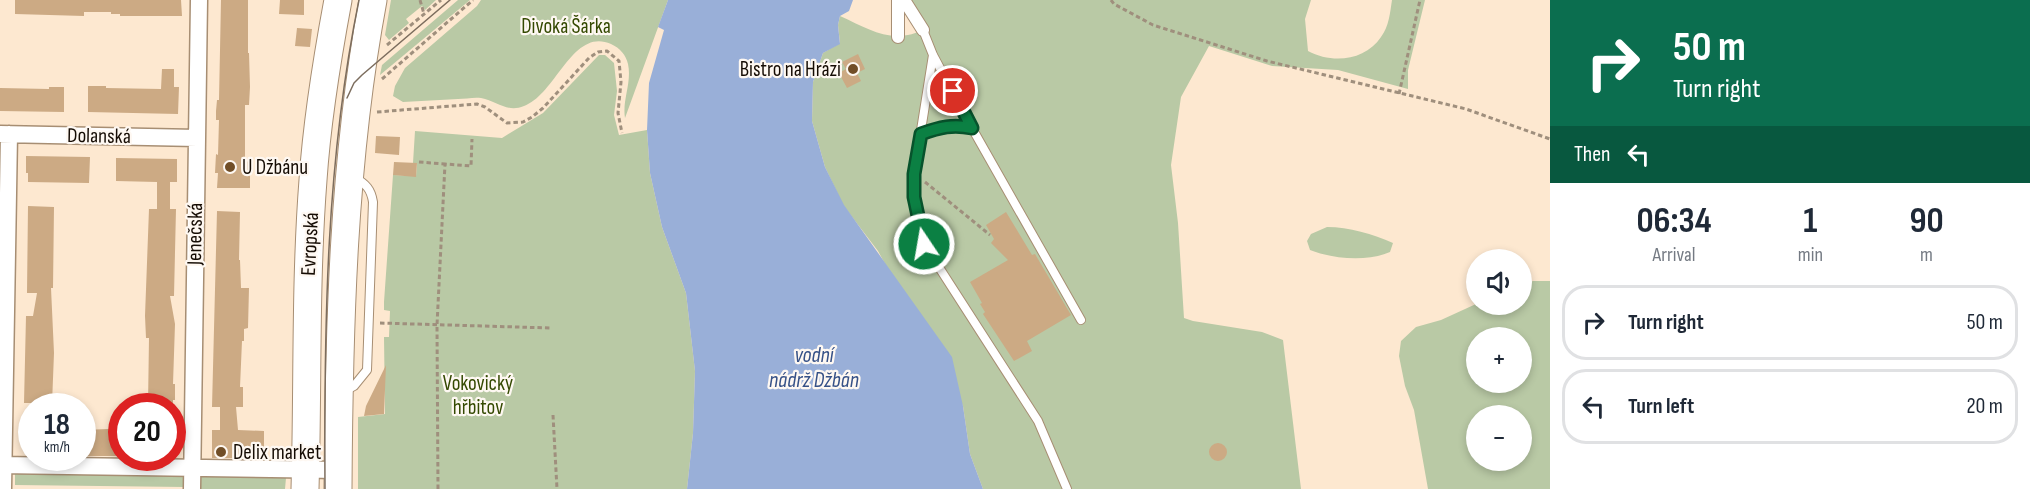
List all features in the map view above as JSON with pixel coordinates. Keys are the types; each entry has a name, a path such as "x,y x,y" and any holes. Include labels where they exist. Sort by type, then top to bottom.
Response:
{"main road":[{"name":"Evropská","path":"305,479 308,275 315,147 338,0"},
{"name":"Evropská","path":"338,479 345,237 350,175 373,0"}],"street":[{"name":"Jenečská","path":"192,489 199,0"},
{"path":"898,0 898,37"},
{"path":"904,0 923,30"},
{"name":"Dolanská","path":"5,134 197,138"},
{"path":"3,489 5,134"},
{"path":"2,465 192,468 305,479 338,479"}],"lane":[{"path":"333,27 346,0"},
{"path":"923,30 972,128 1081,320"},
{"path":"933,54 914,174 914,197 924,244 1038,421 1067,489"},
{"path":"921,134 944,126 958,125 972,128"},
{"path":"339,394 354,386 367,370 374,202 371,190 350,175"}],"path":[{"path":"420,0 424,14"},
{"path":"387,46 441,0"},
{"path":"378,84 473,0"},
{"path":"1111,0 1114,4 1153,25 1267,61 1466,109 1550,139"},
{"path":"1399,94 1420,0"},
{"path":"369,113 477,104 507,123 523,122 543,108 589,58 598,52 607,51 619,61 621,82 618,113 622,133"},
{"path":"419,162 471,166 472,139"},
{"path":"438,489 437,326 445,164"},
{"path":"914,174 990,235"},
{"path":"369,324 551,328"},
{"path":"553,415 557,489"}],"green space":[{"path":"391,0 436,0 425,10 422,6 406,19 409,23 389,40 385,35"},
{"path":"458,0 470,0 380,75 382,65"},
{"name":"Divoká Šárka","path":"481,0 668,0 625,118 629,78 627,61 624,55 611,44 597,41 585,45 575,53 546,89 535,99 518,108 507,107 481,98 403,102 393,96 395,86 405,68 477,6"},
{"path":"911,0 1311,0 1305,19 1308,51 1337,59 1357,55 1374,45 1386,28 1392,0 1425,0 1408,70 1408,89 1338,70 1272,66 1209,46 1181,97 1171,165 1178,223 1184,318 1262,332 1283,340 1301,489 983,489 970,454 963,406 878,251 843,205 825,167 812,121 813,82 823,53 840,43 838,25 840,16 872,31 903,36 927,28"},
{"name":"Vokovický hřbitov","path":"599,55 605,55 614,63 617,91 614,115 619,135 647,130 650,173 662,227 686,293 695,371 693,433 687,489 358,489 358,417 385,414 384,337 389,337 390,311 384,310 384,302 393,175 416,176 417,163 413,163 415,131 502,138 543,113"},
{"path":"1327,227 1361,232 1393,243 1390,252 1361,258 1329,256 1310,250 1307,241 1311,234"},
{"path":"1532,281 1550,281 1550,489 1428,489 1414,410 1405,386 1399,356 1401,341 1416,327 1441,320 1466,309 1466,315 1532,315"},
{"path":"15,472 185,474 185,487 15,485"},
{"path":"201,474 286,478 285,489 201,489"}],"water":[{"name":"vodní nádrž Džbán","path":"668,0 853,0 849,11 840,16 838,25 840,44 823,53 813,82 812,121 825,167 844,205 952,357 963,406 970,454 983,489 687,489 693,433 695,371 686,293 662,227 650,173 647,130 649,83 664,30 658,27"}],"building":[{"path":"15,0 181,0 182,16 120,16 120,14 111,14 111,12 84,12 84,16 15,14"},
{"path":"221,0 248,0 250,87 249,105 245,105 245,159 250,164 250,188 217,188 218,173 215,173 219,120 216,120 216,111 217,100 219,100"},
{"path":"280,0 304,0 304,15 279,14"},
{"path":"297,28 312,29 310,47 295,46"},
{"path":"858,54 865,69 857,73 861,81 847,88 839,73 846,69 842,62"},
{"path":"162,69 174,69 174,87 179,87 178,114 88,112 88,86 161,89"},
{"path":"49,87 64,87 64,112 0,111 0,88 49,89"},
{"path":"376,136 400,137 399,155 375,153"},
{"path":"26,156 90,157 89,183 28,182"},
{"path":"116,158 177,159 177,182 170,182 170,209 176,209 174,296 170,296 175,324 173,384 175,384 175,393 148,393 149,338 146,338 145,316 149,209 157,209 157,182 116,181"},
{"path":"394,162 417,163 416,177 393,175"},
{"path":"28,206 54,207 53,288 51,288 54,353 52,393 24,393 26,316 33,316 37,293 27,293"},
{"path":"217,211 240,212 241,288 249,288 248,328 244,329 244,341 242,341 240,387 243,387 243,407 236,407 238,430 264,431 264,458 212,458 212,430 220,430 220,407 212,407"},
{"path":"1006,212 1032,255 1035,254 1071,315 1027,341 1032,351 1014,361 983,314 985,312 980,304 982,303 970,282 1008,260 991,243 994,239 986,225"},
{"path":"386,365 384,414 364,416 366,406"},
{"path":"108,429 108,456 96,456 96,430"},
{"path":"1218,443 1224,446 1227,452 1224,458 1218,461 1212,458 1209,452 1212,446"}],"tram line":[{"path":"325,489 325,366 333,182 348,60 359,0"},
{"path":"347,98 354,83 362,75 450,0"}],"place":[{"name":"Bistro na Hrázi","path":"853,69"},
{"name":"U Džbánu","path":"230,167"},
{"name":"Delix market","path":"221,452"}],"route":[{"path":"924,244 914,197 914,174 921,134 944,126 958,125 972,128 953,91"}]}
